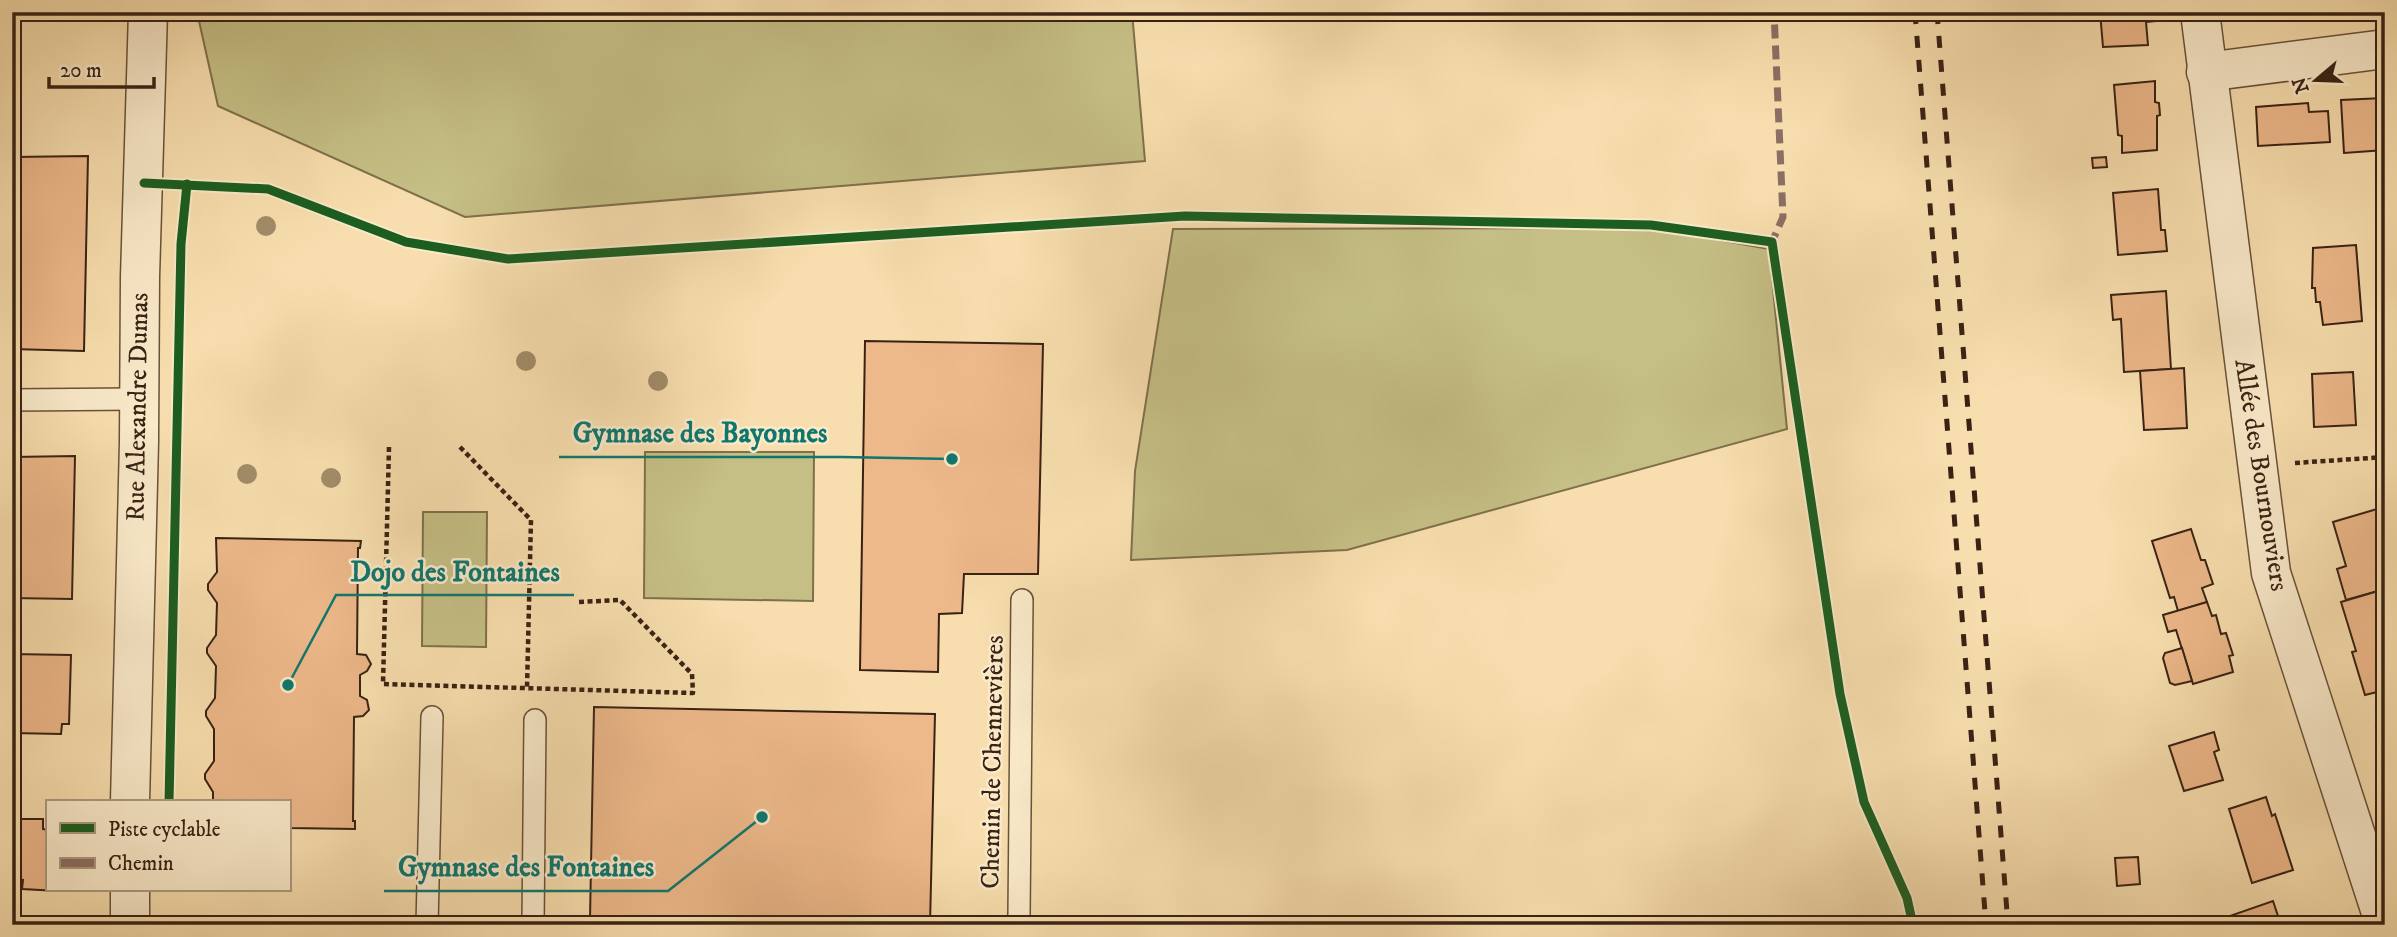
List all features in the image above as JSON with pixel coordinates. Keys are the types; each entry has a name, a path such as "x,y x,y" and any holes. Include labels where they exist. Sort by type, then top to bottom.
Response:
{"street":[{"name":"Rue Alexandre Dumas","path":"130,800 148,12"},
{"name":"Allée des Bournouviers","path":"2200,12 2271,573 2385,925"},
{"path":"2206,72 2385,49"},
{"path":"130,892 130,925"}],"lane":[{"path":"12,400 138,399"},
{"name":"Chemin de Chennevières","path":"1016,925 1019,916 1022,600"},
{"path":"427,925 432,717"},
{"path":"533,925 535,720"}],"path":[{"path":"389,447 383,684 693,693 692,674 620,600 578,602"},
{"path":"460,447 531,520 527,688"},
{"path":"2256,465 2385,457"}],"shaded area":[{"path":"197,12 1132,12 1145,161 465,217 218,106"},
{"path":"1652,228 1769,249 1787,429 1347,550 1131,560 1135,471 1173,229"},
{"path":"645,452 814,452 813,601 644,598"},
{"path":"423,512 487,512 486,647 422,646"}],"building":[{"path":"2100,12 2154,12 2155,21 2146,22 2148,45 2103,47"},
{"path":"2155,81 2155,102 2159,103 2160,115 2157,116 2157,150 2122,153 2114,85"},
{"path":"2383,98 2385,150 2344,153 2341,100"},
{"path":"2308,103 2309,112 2328,111 2330,142 2258,146 2256,107"},
{"path":"88,156 84,351 12,349 12,157"},
{"path":"2106,157 2107,167 2093,168 2092,158"},
{"path":"2158,189 2161,230 2165,230 2167,251 2118,255 2113,193"},
{"path":"2356,245 2362,321 2323,325 2320,302 2316,302 2315,288 2312,288 2313,248"},
{"path":"2166,291 2171,369 2124,372 2121,319 2113,320 2111,295"},
{"path":"865,341 1043,344 1038,574 964,574 962,613 939,614 938,672 860,670"},
{"path":"2184,368 2187,428 2144,430 2140,371"},
{"path":"2353,372 2356,425 2314,427 2312,374"},
{"path":"75,456 72,599 12,598 12,457"},
{"path":"2377,509 2385,538 2385,589 2346,600 2337,569 2346,566 2333,522"},
{"path":"2191,529 2201,560 2205,560 2213,584 2202,588 2207,602 2178,611 2174,597 2170,598 2152,541"},
{"path":"216,538 361,541 358,548 357,654 366,655 371,664 367,671 360,675 360,696 367,700 369,710 363,716 354,717 355,829 290,828 290,800 213,800 213,792 205,774 214,761 214,729 206,711 215,698 216,666 207,653 207,648 216,635 217,603 208,590 208,584 217,572"},
{"path":"2385,589 2385,690 2365,695 2352,652 2356,651 2341,602"},
{"path":"2207,602 2212,616 2216,615 2221,634 2226,633 2233,655 2229,656 2233,672 2193,684 2176,630 2168,632 2163,615"},
{"path":"2182,648 2192,681 2175,685 2170,683 2163,658 2165,653"},
{"path":"12,654 71,655 69,724 62,724 61,734 12,733"},
{"path":"594,707 935,714 930,925 590,919"},
{"path":"2385,725 2385,746 2382,747 2376,728"},
{"path":"2214,732 2219,750 2214,752 2223,780 2184,791 2169,746"},
{"path":"2266,797 2272,816 2275,814 2293,870 2252,883 2229,809"},
{"path":"12,819 43,819 43,829 46,830 46,890 22,889 23,880 12,879"},
{"path":"2138,857 2140,884 2117,886 2115,858"},
{"path":"2273,901 2281,925 2223,925 2221,919"},
{"path":"12,922 64,922 64,925 12,925"}],"railway":[{"path":"1915,12 1986,925"},
{"path":"1937,12 2008,925"}],"marked path":[{"path":"1772,246 1783,217 1774,12"}],"cycle path":[{"path":"144,183 268,189 406,242 508,259 1185,216 1651,225 1772,242 1840,694 1864,802 1907,898 1913,925"},
{"path":"169,800 181,244 187,184"}],"place":[{"name":"Gymnase des Bayonnes","path":"952,459"},
{"name":"Dojo des Fontaines","path":"288,685"},
{"name":"Gymnase des Fontaines","path":"762,817"}]}
